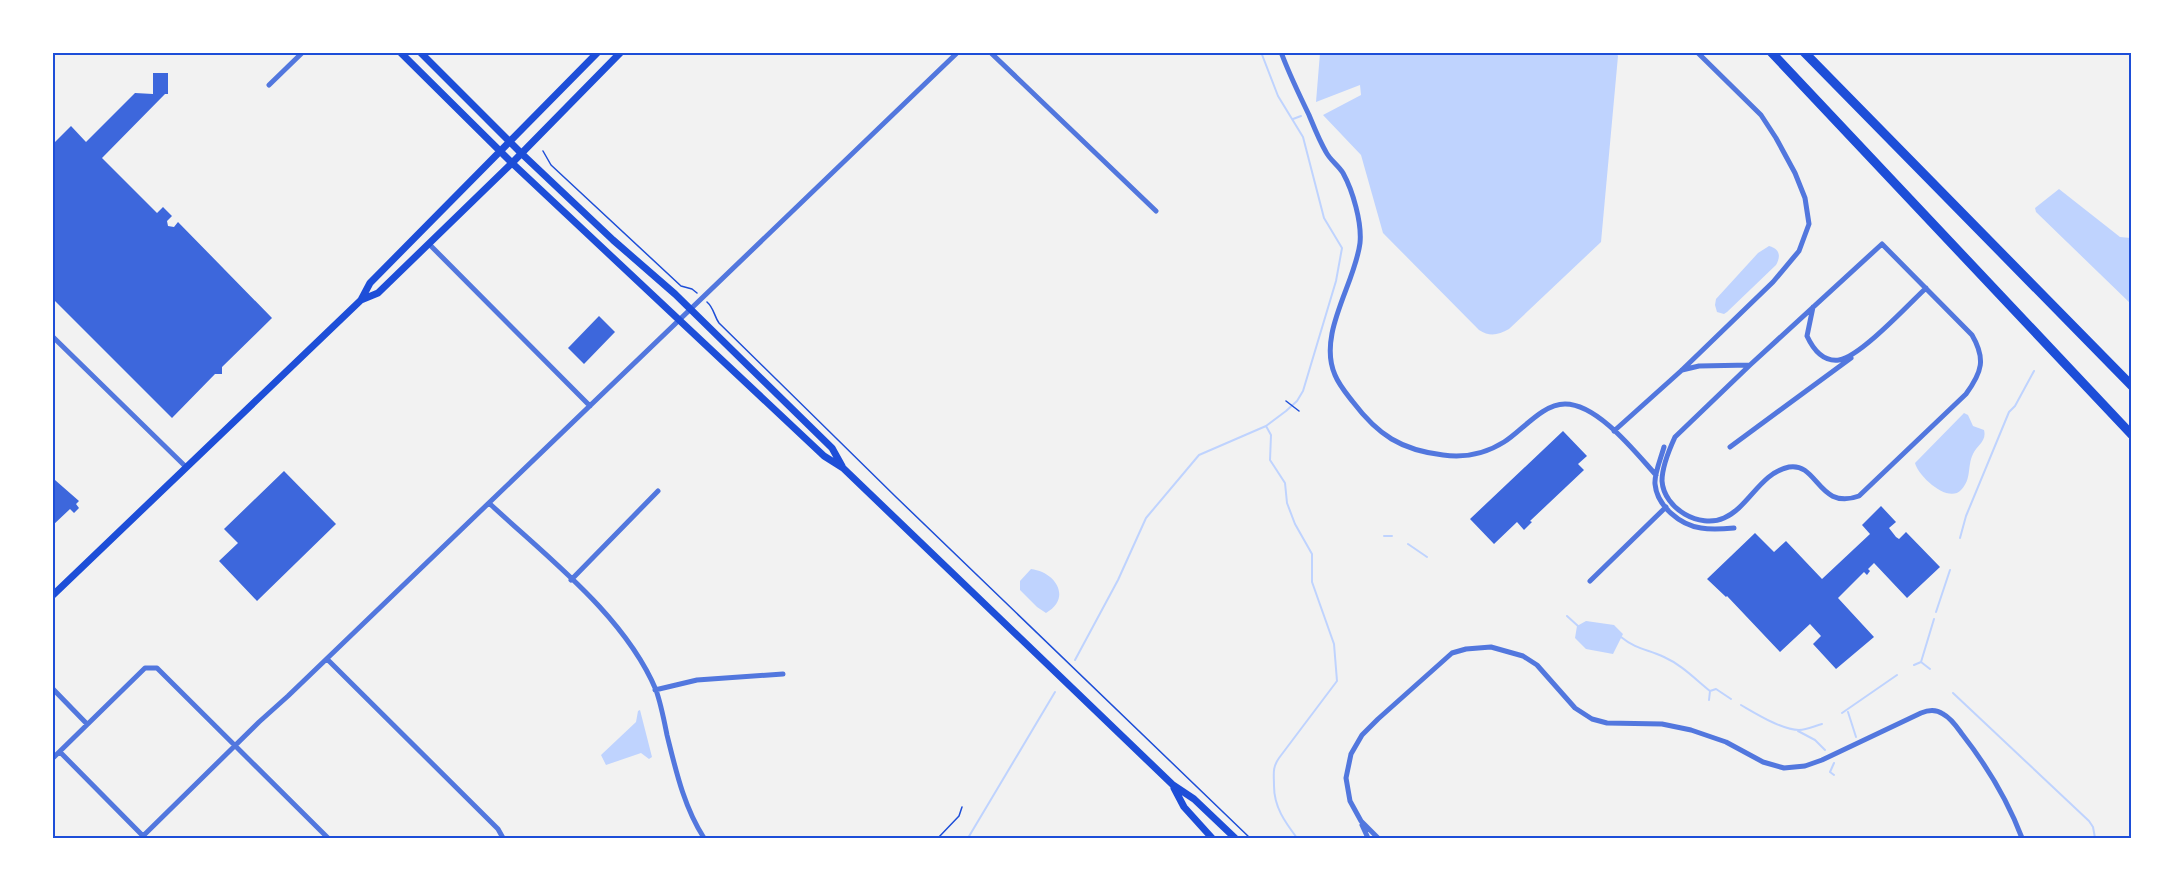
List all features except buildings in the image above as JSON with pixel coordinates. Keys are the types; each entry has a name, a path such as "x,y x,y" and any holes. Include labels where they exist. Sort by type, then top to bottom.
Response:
{"highway":[{"path":"1771,52 2132,435"},
{"path":"1804,52 2132,386"}],"main road":[{"path":"400,52 512,163 824,456 843,468 1173,786 1194,799 1235,838"},
{"path":"420,52 521,153 690,309 832,448 843,468"},
{"path":"52,596 361,300 370,283 598,52"},
{"path":"361,300 378,293 512,163 621,52"},
{"path":"1173,786 1184,807 1212,838"}],"street":[{"path":"269,85 303,52"},
{"path":"60,752 143,838 234,746 958,52"},
{"path":"990,52 1156,211"},
{"path":"1281,52 1327,154 1343,174 1356,208 1360,245 1333,331 1331,356 1332,367 1340,383 1366,418 1384,434 1407,448 1419,452 1455,456 1471,455 1505,442 1538,416 1565,404 1583,408 1603,421 1656,475"},
{"path":"1614,431 1682,370 1788,266 1805,240 1809,224 1805,198 1795,173 1765,120 1698,52"},
{"path":"429,244 590,406"},
{"path":"1882,244 1926,288 1972,335 1979,347 1981,362 1979,374 1966,394 1866,492 1851,499 1839,499 1828,495 1807,471 1790,467 1770,477 1726,517 1713,521 1687,517 1668,499 1662,476 1675,437 1882,244"},
{"path":"1730,447 1859,352 1926,288"},
{"path":"1814,306 1807,336 1821,356 1837,360 1845,358 1868,343"},
{"path":"52,336 186,467"},
{"path":"1682,370 1699,366 1750,365"},
{"path":"1664,447 1654,483 1658,496 1666,507 1687,524 1700,528 1734,528"},
{"path":"571,580 658,491"},
{"path":"489,502 620,630 635,651 656,690 684,795 704,838"},
{"path":"1590,581 1666,507"},
{"path":"1368,838 1350,801 1346,778 1351,754 1358,740 1452,653 1475,647 1491,647 1509,651 1532,661 1575,708 1592,719 1614,724 1662,724 1691,730 1726,742 1762,762 1784,768 1811,764 1921,713 1931,710 1939,712 1952,722 1985,765 2007,803 2022,838"},
{"path":"327,659 498,829 503,838"},
{"path":"52,759 145,668 153,667 163,674 328,838"},
{"path":"656,690 698,680 783,674"},
{"path":"52,688 87,724"},
{"path":"1361,821 1378,838"}],"path":[{"path":"543,151 551,165 681,286 692,289 712,307 714,317 719,323 807,411 1250,838"},
{"path":"1286,401 1299,411"},
{"path":"938,838 960,816 962,807"}],"water":[{"path":"1320,53 1616,53 1618,56 1601,242 1509,329 1494,334 1487,334 1479,330 1383,233 1361,155 1323,115 1361,95 1360,85 1316,102"},
{"path":"2059,189 2120,237 2131,238 2131,304 2036,212 2035,208"},
{"path":"1769,246 1778,253 1779,259 1776,265 1727,312 1724,314 1717,312 1716,299 1758,253"},
{"path":"1964,413 1968,415 1973,426 1984,430 1985,434 1973,454 1964,486 1961,490 1949,494 1927,481 1915,463"},
{"path":"1031,569 1048,575 1058,586 1058,600 1054,607 1046,613 1020,590 1020,581"},
{"path":"1586,621 1614,625 1623,634 1613,654 1586,649 1575,638 1577,626"},
{"path":"640,710 652,757 649,759 641,753 606,765 601,755 636,722"}],"waterway":[{"path":"1075,660 1118,580 1146,518 1199,455 1266,426 1297,401 1303,391 1336,281 1342,248 1324,218 1303,137 1278,96 1261,52"},
{"path":"1293,119 1301,116"},
{"path":"1960,538 1966,516 2009,412 2015,406 2034,371"},
{"path":"1266,426 1271,435 1270,460 1285,483 1287,503 1295,524 1312,554 1312,582 1334,644 1337,681 1279,758 1274,768 1276,801 1284,820 1297,838"},
{"path":"1384,536 1392,536"},
{"path":"1408,544 1427,557"},
{"path":"1936,612 1950,570"},
{"path":"1567,616 1578,626"},
{"path":"1921,662 1934,619"},
{"path":"1621,637 1637,647 1671,660 1710,691 1716,689 1731,699"},
{"path":"1914,665 1921,662 1930,669"},
{"path":"1842,713 1897,675"},
{"path":"1709,700 1710,691"},
{"path":"968,838 1055,692"},
{"path":"1953,693 2089,821 2095,838"},
{"path":"1741,705 1792,729 1799,730 1822,724"},
{"path":"1848,712 1856,737"},
{"path":"1798,731 1815,740 1825,750"},
{"path":"1834,763 1830,772 1834,775"}]}
